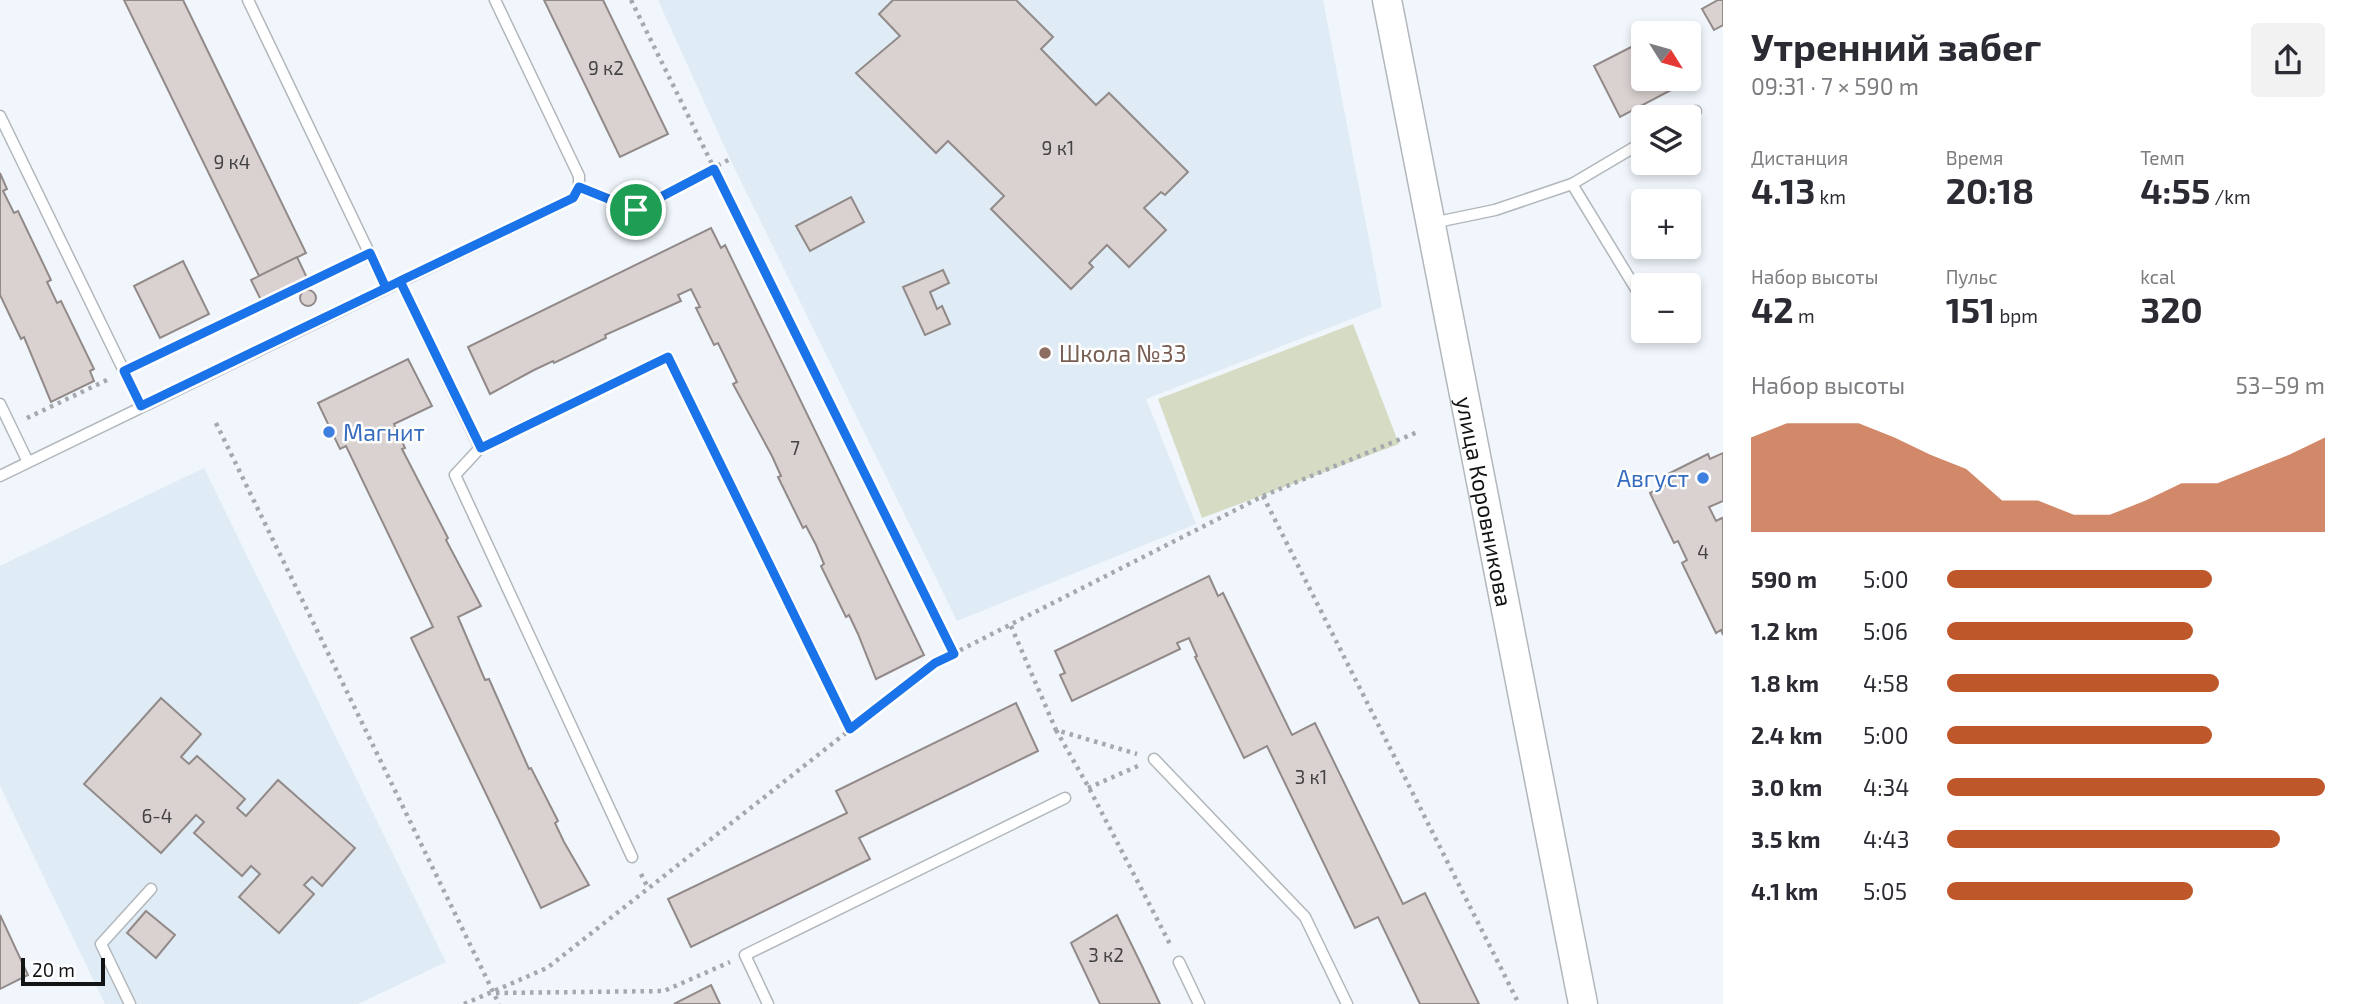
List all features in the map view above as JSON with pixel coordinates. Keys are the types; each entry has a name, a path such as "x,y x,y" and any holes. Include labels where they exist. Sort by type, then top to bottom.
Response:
{"street":[{"name":"улица Коровникова","path":"1387,0 1583,1004"}],"lane":[{"path":"248,0 386,288"},
{"path":"0,476 573,198 579,187 579,176 495,0"},
{"path":"0,116 141,406"},
{"path":"1432,223 1495,211 1572,184 1631,149"},
{"path":"1572,184 1631,281"},
{"path":"400,281 481,448"},
{"path":"632,857 455,475 481,448 668,357 827,681"},
{"path":"0,404 28,462"},
{"path":"1154,759 1305,917 1347,1004"},
{"path":"768,1004 745,955 1065,798"},
{"path":"130,1004 101,944 151,889"},
{"path":"1179,962 1199,1004"}],"path":[{"path":"631,0 954,654"},
{"path":"579,187 636,210 730,159"},
{"path":"10,426 370,253"},
{"path":"216,423 499,1004"},
{"path":"464,1004 547,968 935,663 1263,496 1420,431"},
{"path":"1263,496 1519,1004"},
{"path":"1011,626 1056,730 1179,962"},
{"path":"827,681 850,729"},
{"path":"1056,730 1154,759"},
{"path":"1065,798 1154,759"},
{"path":"492,993 664,991 745,955"}],"shaded area":[{"name":"Школа №33","path":"658,0 1323,0 1382,307 1146,399 1196,524 957,621 730,159"},
{"path":"204,468 446,962 358,1004 105,1004 0,786 0,566"}],"green space":[{"path":"1353,324 1399,444 1202,518 1158,399"}],"building":[{"path":"124,0 183,0 306,253 259,276"},
{"path":"544,0 603,0 668,134 620,157"},
{"path":"893,0 1016,0 1053,37 1041,49 1096,105 1109,93 1188,172 1165,195 1161,192 1144,208 1166,230 1129,267 1107,245 1089,263 1093,267 1071,289 991,209 1004,196 948,141 936,153 856,73 900,36 879,14"},
{"path":"1723,0 1723,25 1714,30 1702,9"},
{"path":"1631,47 1631,91 1669,91 1643,105 1631,105 1631,111 1620,117 1594,66"},
{"path":"0,173 7,189 3,191 14,213 18,211 51,280 47,282 57,303 61,301 94,369 90,371 94,381 51,402 24,337 21,339 0,295"},
{"path":"851,197 864,222 810,251 796,226"},
{"path":"711,228 721,248 725,245 924,655 876,679 849,615 846,617 821,566 824,564 816,545 806,526 803,528 778,477 781,476 772,456 733,384 737,382 718,343 714,345 696,308 700,307 691,289 678,295 681,301 605,335 606,338 534,370 490,394 468,347"},
{"path":"297,257 308,280 262,302 251,280"},
{"path":"183,261 209,314 160,338 134,286"},
{"path":"943,270 949,283 930,292 937,309 942,306 950,324 925,335 903,287"},
{"path":"308,290 316,298 308,306 300,298"},
{"path":"408,359 432,406 394,424 405,448 402,449 481,606 458,617 485,680 489,679 529,769 531,768 558,821 555,823 564,842 589,885 541,908 411,638 433,627 346,446 340,449 318,403"},
{"path":"1723,453 1723,501 1709,507 1716,521 1722,518 1723,521 1723,635 1721,630 1716,633 1682,563 1687,560 1678,541 1674,543 1650,493 1672,482 1668,474 1708,454 1710,459"},
{"path":"1209,576 1218,596 1223,593 1292,735 1315,723 1403,904 1425,893 1479,1004 1420,1004 1378,917 1355,928 1267,746 1244,758 1195,657 1197,656 1189,638 1177,643 1180,649 1072,701 1060,675 1065,673 1055,651"},
{"path":"161,698 201,734 181,757 189,764 197,756 245,799 237,808 246,816 278,780 355,848 322,886 312,877 304,885 314,894 279,933 239,897 260,874 251,866 242,876 194,833 204,822 196,815 161,853 84,784"},
{"path":"1016,703 1038,751 859,838 870,859 691,947 668,899 847,813 836,791"},
{"path":"146,911 175,935 156,958 127,933"},
{"path":"0,915 28,975 0,989"},
{"path":"1117,915 1160,1004 1100,1004 1071,943"},
{"path":"711,985 720,1004 674,1004"}],"place":[{"name":"Школа №33","path":"1045,353"},
{"name":"Магнит","path":"329,432"},
{"name":"Август","path":"1703,478"}],"route":[{"path":"636,210 579,187 573,198 400,281 386,288 370,253 124,371 141,406 386,288 400,281 481,448 668,357 850,729 935,663 954,654 714,169 636,210"}]}
